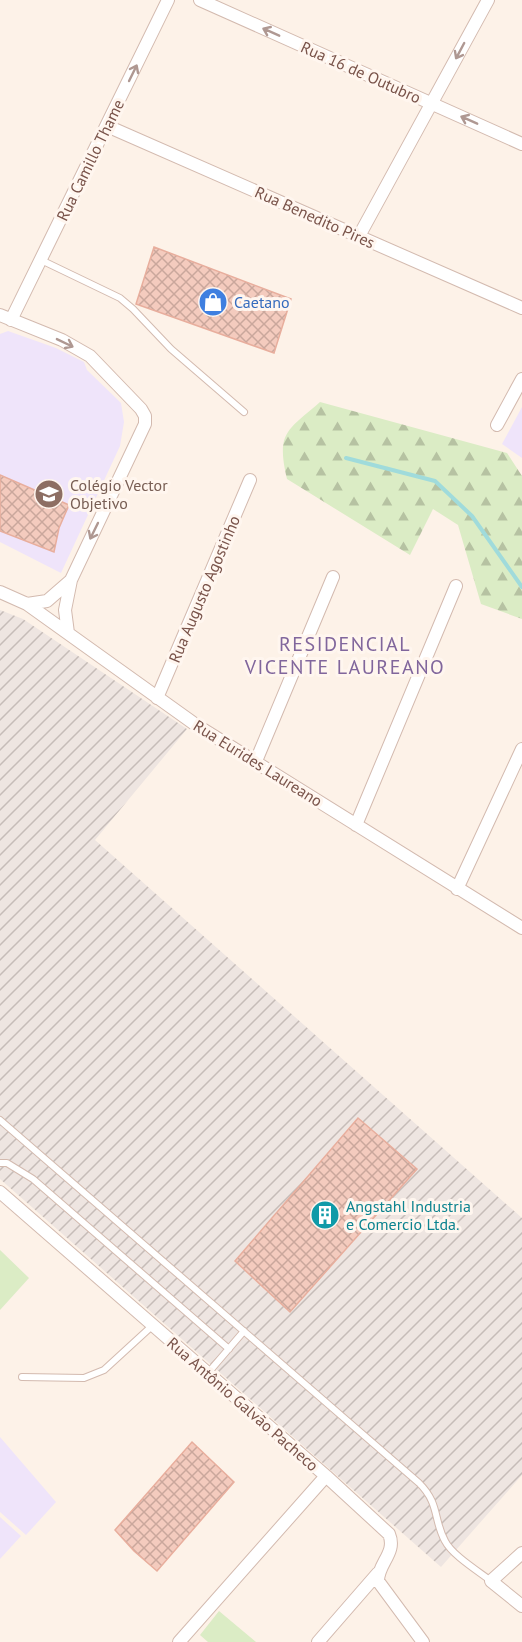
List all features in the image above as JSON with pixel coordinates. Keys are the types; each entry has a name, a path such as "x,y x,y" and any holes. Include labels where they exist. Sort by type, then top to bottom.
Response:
{"street":[{"name":"Rua Camillo Thame","path":"6,318 41,260 168,0"},
{"name":"Rua 16 de Outubro","path":"200,0 522,144"},
{"path":"358,236 488,0"},
{"name":"Rua Benedito Pires","path":"107,126 522,308"},
{"path":"6,318 62,340 94,358 141,409 146,418 146,424 71,580 65,610 68,633"},
{"path":"497,425 522,379"},
{"name":"Rua Augusto Agostinho","path":"157,699 250,480"},
{"path":"256,761 333,577"},
{"path":"27,604 47,600 71,580"},
{"path":"356,825 456,586"},
{"name":"Rua Eurides Laureano","path":"0,592 27,604 157,699 522,928"},
{"path":"457,888 522,749"},
{"name":"Rua Antônio Galvão Pacheco","path":"0,1192 326,1476 389,1534 390,1551 378,1573 318,1642"},
{"path":"178,1642 326,1476"},
{"path":"522,1552 491,1581 522,1606"},
{"path":"378,1573 379,1583 423,1642"}],"lane":[{"path":"41,260 120,298 134,309 171,349 244,412"},
{"path":"0,1120 429,1492 448,1547 491,1581"},
{"path":"0,1162 7,1163 33,1179 229,1349"},
{"path":"22,1377 84,1378 104,1370 153,1325"},
{"path":"208,1373 244,1331"}],"shaded area":[{"name":"Colégio Vector Objetivo","path":"8,331 56,348 84,362 87,370 121,403 124,422 120,446 61,573 0,542 0,334"},
{"path":"522,407 522,458 502,444"},
{"path":"0,610 23,619 187,729 95,840 522,1218 522,1475 441,1567 0,1179"},
{"path":"0,1437 56,1502 26,1535 0,1512"},
{"path":"0,1517 21,1536 0,1559"}],"green space":[{"path":"320,402 507,453 522,476 522,619 481,604 458,525 433,509 410,555 287,479 283,451 287,434"},
{"path":"0,1250 29,1278 0,1310"},
{"path":"219,1611 256,1642 208,1642 200,1635"}],"building":[{"name":"Caetano","path":"154,247 291,299 274,353 136,304"},
{"path":"0,475 69,505 59,528 54,552 0,531"},
{"name":"Angstahl Industria e Comercio Ltda.","path":"358,1118 417,1169 290,1312 235,1261"},
{"path":"192,1442 234,1482 157,1571 115,1530"}],"waterway":[{"path":"346,458 435,481 472,516 522,587"}],"place":[{"name":"Caetano","path":"213,302"},
{"name":"Colégio Vector Objetivo","path":"49,494"},
{"name":"Angstahl Industria e Comercio Ltda.","path":"325,1215"}],"district":[{"name":"RESIDENCIAL VICENTE LAUREANO","path":"345,656"}]}
